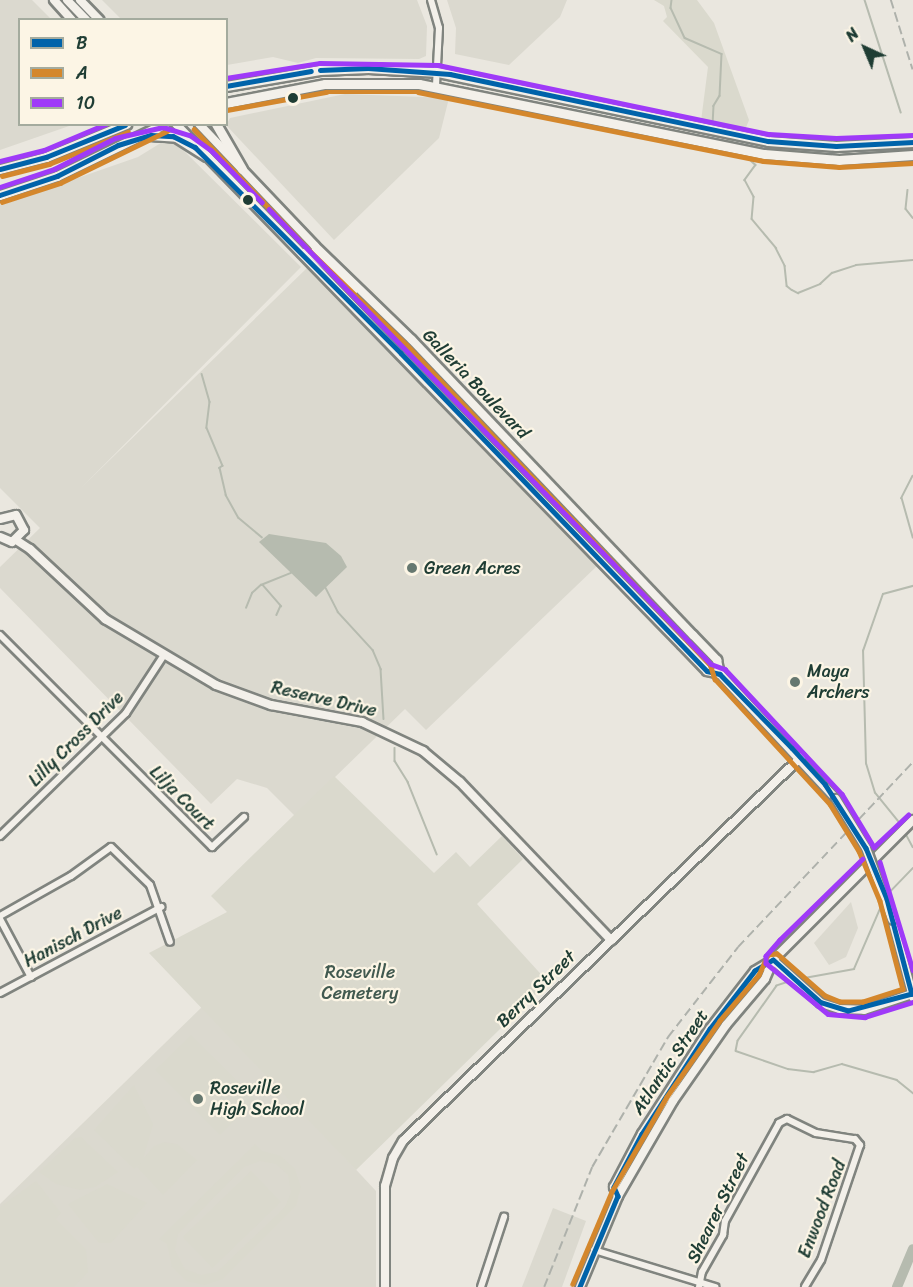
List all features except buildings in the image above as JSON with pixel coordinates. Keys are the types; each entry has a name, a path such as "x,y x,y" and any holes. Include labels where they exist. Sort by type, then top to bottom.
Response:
{"main road":[{"path":"54,0 70,18"},
{"path":"67,0 84,18"},
{"path":"80,0 97,18"},
{"path":"228,86 311,71 368,68 438,72 664,120 792,144 913,142"},
{"path":"228,103 255,96 356,82 436,86 670,135 797,158 913,155"},
{"path":"228,107 255,96"},
{"path":"92,139 115,126"},
{"path":"0,169 46,157 121,126"},
{"path":"0,195 57,176 160,126"},
{"name":"Galleria Boulevard","path":"178,126 682,645 708,671 720,674 801,757 836,799 866,848 892,919 913,995"},
{"name":"Galleria Boulevard","path":"201,126 700,642 717,660 720,674"},
{"path":"217,126 242,169"},
{"path":"118,145 163,134 187,142 207,156"},
{"path":"302,253 312,253 356,294 369,299"},
{"path":"1,539 16,540 24,530 20,518 2,514"},
{"name":"Reserve Drive","path":"24,530 30,549"},
{"name":"Reserve Drive","path":"16,540 30,549 87,605 164,655 234,693 282,707 362,722 414,746 460,782 611,940"},
{"name":"Berry Street","path":"385,1287 385,1186 397,1151 413,1131 801,757"},
{"name":"Atlantic Street","path":"618,1196 614,1188 684,1067 755,971 773,960 913,820"},
{"path":"773,960 821,1003 848,1011 913,995"},
{"name":"Atlantic Street","path":"580,1287 618,1196 652,1137 698,1063 765,980 773,960"},
{"path":"652,1137 652,1126 683,1077 684,1067"}],"street":[{"path":"431,0 439,28 436,86"},
{"path":"0,635 101,737"},
{"name":"Lilly Cross Drive","path":"0,836 132,706 164,655"},
{"name":"Lilja Court","path":"101,737 212,847 244,817"},
{"path":"31,977 0,918 71,876 111,847 150,885 161,907 170,942"},
{"name":"Hanisch Drive","path":"0,993 161,907"},
{"name":"Shearer Street","path":"699,1285 723,1234 725,1221 779,1123 791,1120 822,1135"},
{"name":"Enwood Road","path":"805,1287 821,1260 860,1149 855,1138 822,1135"},
{"path":"481,1287 504,1217"},
{"path":"594,1250 699,1285 715,1287"}],"shaded area":[{"path":"0,0 32,0 50,18 18,18 18,126 69,126 0,150"},
{"path":"102,0 417,0 427,26 426,56 419,59 316,58 298,63 273,57 228,65 228,18 120,18"},
{"path":"447,0 567,0 560,17 509,65 455,54 456,28"},
{"path":"345,94 449,98 439,138 334,240 227,126 230,118"},
{"path":"164,141 174,141 301,267 82,487 307,268 597,566 426,730 405,709 295,816 267,788 237,779 211,804 0,588 0,567 40,528 0,488 0,205 138,157"},
{"path":"269,534 326,543 341,556 347,567 316,597 259,542"},
{"path":"851,902 858,928 846,957 829,965 814,943"},
{"name":"Roseville High School","path":"203,1006 376,1191 376,1287 0,1287 0,1204"},
{"path":"553,1208 586,1221 562,1287 522,1287"}],"green space":[{"path":"654,0 697,0 714,23 749,120 745,130 701,121 708,67 663,21 667,17 664,6"},
{"name":"Roseville Cemetery","path":"334,776 434,873 456,852 470,867 502,836 523,859 477,904 548,982 356,1170 149,953 227,912 211,896"},
{"path":"191,1035 255,1099 220,1135 156,1070"},
{"path":"134,1085 153,1124 143,1159 154,1146 164,1142 177,1144 197,1160 163,1195 137,1167 141,1163 134,1169 94,1130"},
{"path":"81,1137 118,1172 95,1187 80,1190 56,1184 39,1172 75,1138"},
{"path":"255,1144 262,1151 281,1156 295,1169 301,1187 296,1206 223,1279 205,1285 186,1281 172,1267 167,1244 159,1239","holes":["260,1161 276,1164 288,1175 291,1192 285,1207 217,1272 201,1275 185,1269 175,1250 178,1234 244,1167"]},
{"path":"251,1171 281,1202 213,1268 183,1237"},
{"path":"36,1181 61,1213 56,1219 86,1249 88,1272 74,1287 0,1287 0,1207"},
{"path":"107,1184 147,1203 111,1243 99,1243 68,1204"}],"waterway":[{"path":"672,0 671,8 685,38 722,54 720,96 714,106 713,123 717,127"},
{"path":"865,0 901,112"},
{"path":"727,137 734,144"},
{"path":"744,154 756,165 745,180 754,197 752,219 776,248 785,266 787,286 792,290 798,293 820,284 832,273 856,265 913,260"},
{"path":"908,190 906,209 913,218"},
{"path":"202,374 210,402 207,428 223,466 220,468 226,495 239,518 262,537"},
{"path":"913,476 902,498 913,537"},
{"path":"246,608 252,593 261,585 291,573"},
{"path":"263,585 281,606 277,615"},
{"path":"901,825 875,793 866,764 863,651 883,594 913,586"},
{"path":"326,588 338,612 373,650 381,669 384,719"},
{"path":"395,748 395,761 408,782 437,854"},
{"path":"905,832 913,847"},
{"path":"887,895 913,868"},
{"path":"799,979 854,969 883,902"},
{"path":"792,981 777,986 738,1041 736,1051 788,1069 814,1072 842,1064 897,1080 913,1093"},
{"path":"897,1287 913,1249"}],"railway":[{"path":"891,0 913,70"},
{"path":"544,1287 592,1167 668,1037 738,947 913,762"}],"transit line":[{"name":"10","path":"228,78 320,63 438,65 769,134 836,138 913,135"},
{"name":"B","path":"320,70 368,68 450,74 768,141 836,146 913,142"},
{"name":"B","path":"228,86 311,71"},
{"name":"A","path":"228,110 326,92 418,92 763,161 839,167 913,163"},
{"name":"10","path":"0,161 44,150 101,126"},
{"name":"B","path":"0,169 46,157 123,126"},
{"name":"10","path":"0,187 54,169 115,138 163,127 190,135 211,150 262,202"},
{"name":"A","path":"194,129 310,251 407,345 710,664 715,679 830,804 859,851 880,901 903,989 863,1002 840,1002 825,996 777,954 768,955 759,975 720,1021 667,1097 612,1192 573,1284"},
{"name":"A","path":"2,202 60,183 167,131"},
{"name":"A","path":"2,176 49,164 128,132"},
{"name":"B","path":"0,195 57,176 118,145 151,135 173,136 195,147 401,353 707,671 720,674 792,748 825,784 866,848 887,899 912,994 848,1011 821,1003 773,960 755,971 710,1029 642,1134 614,1187 618,1196 580,1287"},
{"name":"10","path":"269,209 711,664 725,669 842,794 874,847 908,815"},
{"name":"10","path":"863,859 780,940 766,956 766,963 828,1014 865,1017 913,1002"},
{"name":"10","path":"880,862 913,970"}],"place":[{"name":"Green Acres","path":"412,568"},
{"name":"Maya Archers","path":"795,682"},
{"name":"Roseville High School","path":"198,1099"}]}
